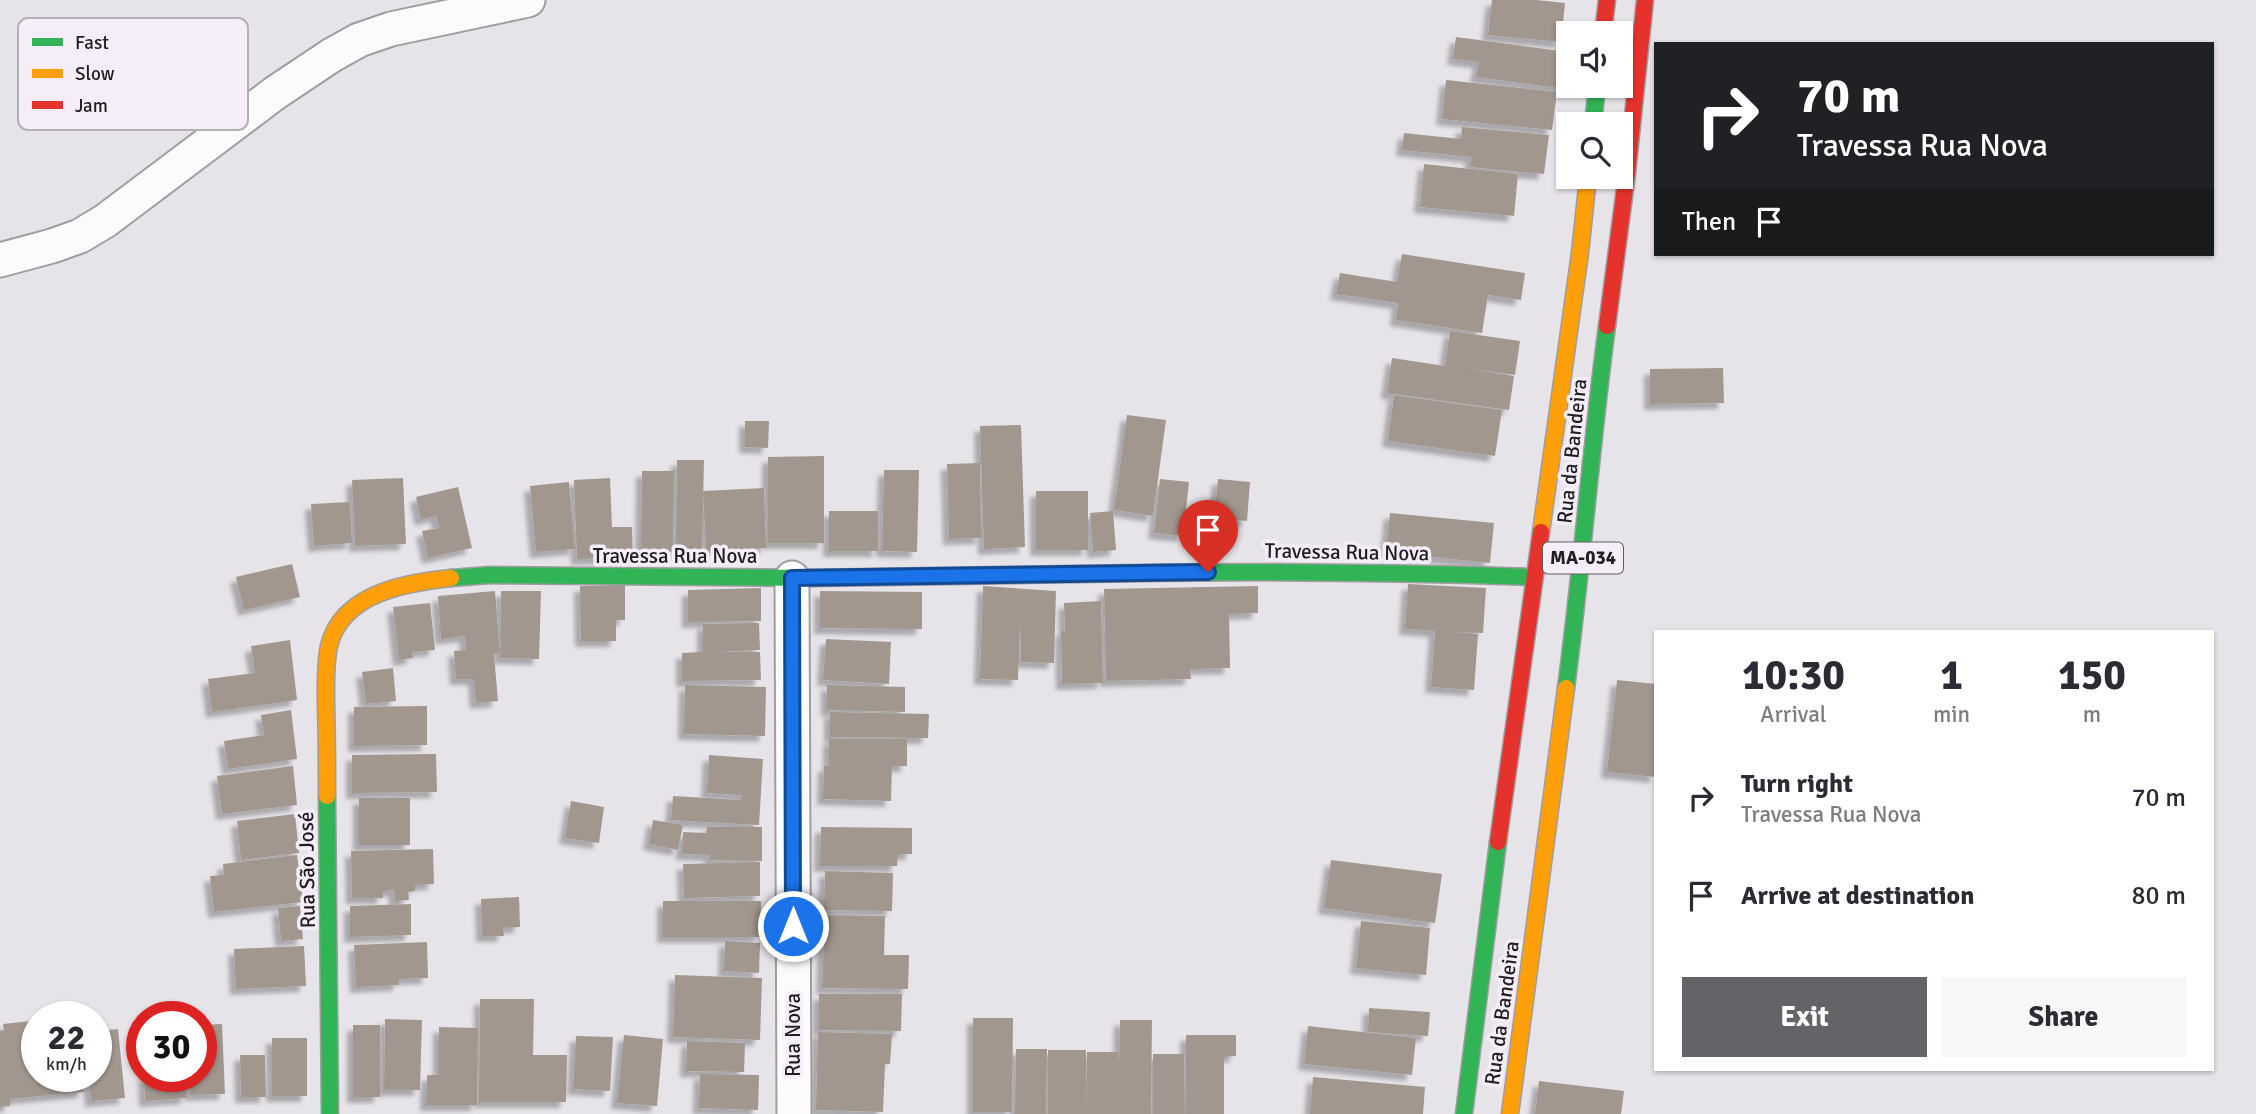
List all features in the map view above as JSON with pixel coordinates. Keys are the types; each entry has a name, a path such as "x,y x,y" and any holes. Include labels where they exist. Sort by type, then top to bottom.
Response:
{"main road":[{"path":"1604,21 1606,0"},
{"name":"Rua da Bandeira","path":"1510,1114 1548,780 1580,586 1598,401 1627,173 1645,0"},
{"name":"MA-034","path":"1464,1114 1513,776 1534,577 1587,189"},
{"name":"Travessa Rua Nova","path":"336,628 349,610 369,596 440,579 490,575 792,578 1262,571 1534,577"},
{"name":"Rua São José","path":"330,1114 326,673 329,646 336,628"}],"street":[{"path":"248,113 359,40 391,29 527,0"},
{"path":"0,260 52,247 79,236 105,221 226,130"},
{"name":"Rua Nova","path":"792,578 794,1114"}],"building":[{"path":"1492,0 1565,3 1563,21 1556,21 1556,42 1488,35"},
{"path":"1456,37 1556,50 1556,88 1476,77 1479,62 1453,59"},
{"path":"1446,80 1556,92 1552,130 1442,119"},
{"path":"1462,127 1549,135 1544,174 1470,167 1471,157 1402,150 1404,133 1461,139"},
{"path":"1424,164 1518,174 1514,216 1420,207"},
{"path":"1402,254 1525,273 1521,300 1488,295 1482,333 1396,320 1398,303 1336,294 1340,273 1397,282"},
{"path":"1450,331 1520,341 1515,375 1463,368 1514,376 1509,410 1387,393 1392,358 1445,366"},
{"path":"1723,368 1724,403 1650,404 1650,369"},
{"path":"1394,395 1502,410 1495,456 1388,441"},
{"path":"1127,415 1166,420 1153,516 1114,510"},
{"path":"745,421 769,421 768,448 745,447"},
{"path":"1021,425 1025,547 984,549 980,426"},
{"path":"824,456 824,543 768,543 768,457"},
{"path":"677,460 704,460 702,553 676,553"},
{"path":"980,463 981,538 949,539 947,464"},
{"path":"884,470 919,470 917,552 882,551"},
{"path":"642,471 674,471 673,552 641,552"},
{"path":"403,478 406,544 355,546 352,480"},
{"path":"610,478 612,527 632,527 633,557 577,559 574,480"},
{"path":"1160,479 1189,482 1183,536 1154,533"},
{"path":"1218,479 1250,482 1247,521 1214,518"},
{"path":"569,482 575,549 536,552 530,486"},
{"path":"458,487 472,548 428,558 422,531 439,528 436,516 421,520 416,497"},
{"path":"764,488 766,548 706,551 703,491"},
{"path":"1036,491 1088,491 1088,550 1036,550"},
{"path":"350,502 352,543 314,546 311,504"},
{"path":"829,511 878,511 878,551 829,551"},
{"path":"1113,511 1116,550 1093,552 1090,513"},
{"path":"1390,513 1494,523 1490,563 1386,552"},
{"path":"292,564 300,597 244,610 236,577"},
{"path":"1408,584 1486,588 1483,633 1455,632 1478,634 1474,690 1431,687 1435,631 1405,629"},
{"path":"625,585 625,620 616,620 616,641 581,641 580,586"},
{"path":"983,586 1056,591 1054,663 1021,662 1020,624 1018,680 980,679"},
{"path":"1258,586 1258,613 1229,614 1230,668 1190,669 1191,679 1106,681 1104,589"},
{"path":"761,588 761,621 688,622 688,590"},
{"path":"495,591 500,653 494,654 498,701 476,703 474,679 456,679 454,651 466,650 465,636 441,639 438,596"},
{"path":"501,591 541,591 539,659 500,658"},
{"path":"820,591 922,592 922,629 820,628"},
{"path":"1101,601 1103,683 1062,684 1061,631 1065,631 1064,603"},
{"path":"430,603 435,650 412,652 413,658 399,660 393,607"},
{"path":"759,623 760,650 717,652 760,652 761,680 682,681 682,653 703,652 703,624"},
{"path":"826,639 891,642 889,684 823,680"},
{"path":"290,640 297,700 212,712 208,679 255,673 251,646"},
{"path":"393,668 396,701 366,704 362,672"},
{"path":"1617,680 1654,684 1654,777 1607,772"},
{"path":"685,685 766,687 765,736 684,734"},
{"path":"827,685 905,687 905,712 827,710"},
{"path":"427,706 427,745 354,746 354,707"},
{"path":"291,710 297,759 228,769 224,741 264,735 261,715"},
{"path":"830,712 929,714 928,738 830,737"},
{"path":"829,739 907,739 907,766 892,766 891,801 823,799 824,766 829,766"},
{"path":"436,754 437,792 352,793 352,755"},
{"path":"709,755 763,759 759,825 671,820 673,796 741,800 742,795 707,793"},
{"path":"293,766 297,805 222,814 217,776"},
{"path":"359,798 410,798 410,845 359,845"},
{"path":"571,801 604,807 599,843 565,838"},
{"path":"295,814 299,853 241,860 237,821"},
{"path":"653,820 683,825 678,850 649,844"},
{"path":"707,827 762,827 762,861 710,860 710,855 682,854 683,832 706,833"},
{"path":"821,827 912,828 912,854 898,854 897,866 820,866"},
{"path":"433,849 434,884 415,885 415,891 408,892 409,900 395,901 394,890 383,891 383,898 352,898 351,851"},
{"path":"297,855 303,902 214,912 210,876 224,875 223,864"},
{"path":"1331,860 1442,874 1435,923 1324,908"},
{"path":"760,862 760,896 684,898 683,864"},
{"path":"825,871 893,873 892,911 824,910"},
{"path":"519,897 520,927 503,928 504,936 482,936 481,899"},
{"path":"663,901 761,901 760,937 663,937"},
{"path":"411,904 411,935 350,937 350,906"},
{"path":"300,906 303,939 281,941 278,908"},
{"path":"825,915 885,916 884,955 909,955 908,989 822,988"},
{"path":"1361,921 1430,928 1426,975 1356,968"},
{"path":"725,941 760,943 759,973 724,971"},
{"path":"427,942 428,978 399,979 399,985 356,987 354,945"},
{"path":"304,946 306,986 236,989 234,949"},
{"path":"675,975 762,978 760,1040 673,1037"},
{"path":"819,994 902,994 901,1031 819,1030"},
{"path":"480,999 534,999 533,1055 567,1055 566,1102 479,1102"},
{"path":"1369,1008 1430,1012 1428,1036 1368,1032"},
{"path":"973,1018 1013,1018 1012,1112 973,1112"},
{"path":"385,1019 422,1020 420,1090 384,1090"},
{"path":"1120,1020 1152,1020 1151,1114 1048,1114 1048,1050 1086,1050 1087,1111 1087,1052 1118,1052 1119,1061"},
{"path":"21,1022 21,1092 84,1092 10,1099 10,1106 0,1107 0,1031 4,1030 3,1024"},
{"path":"217,1024 222,1024 225,1094 190,1095 190,1092 217,1092"},
{"path":"353,1025 380,1025 380,1097 353,1097"},
{"path":"1308,1026 1416,1038 1412,1075 1304,1064"},
{"path":"439,1027 478,1028 477,1105 426,1105 427,1075 439,1075"},
{"path":"118,1029 125,1098 91,1101 90,1092 112,1092 112,1030"},
{"path":"818,1032 892,1034 890,1064 885,1064 883,1112 816,1110"},
{"path":"624,1035 663,1039 657,1106 617,1103"},
{"path":"1186,1035 1236,1035 1236,1056 1224,1057 1224,1114 1186,1114"},
{"path":"576,1036 613,1037 610,1091 573,1089"},
{"path":"272,1038 307,1038 307,1096 272,1096"},
{"path":"687,1041 745,1043 744,1072 686,1071"},
{"path":"1016,1049 1047,1049 1046,1114 1015,1114"},
{"path":"1153,1054 1184,1054 1185,1114 1153,1114"},
{"path":"240,1055 265,1055 266,1097 241,1097"},
{"path":"700,1074 759,1075 758,1110 699,1108"},
{"path":"1313,1077 1425,1087 1423,1114 1310,1114"},
{"path":"1539,1081 1624,1091 1621,1114 1535,1114"},
{"path":"145,1092 186,1092 187,1098 145,1101"}],"traffic: fast":[{"path":"1594,112 1596,98"},
{"path":"1566,688 1607,326"},
{"path":"1076,574 1305,572 1534,577"},
{"path":"451,578 490,575 811,578"},
{"path":"327,796 330,1114"},
{"path":"1464,1114 1498,842"}],"traffic: slow":[{"path":"1541,532 1587,189"},
{"path":"327,796 326,668 329,646 336,628 347,614 378,594 414,583 451,578"},
{"path":"1510,1114 1566,688"}],"traffic: jam":[{"path":"1604,21 1607,0"},
{"path":"1607,326 1627,173 1645,0"},
{"path":"1498,842 1541,532"},
{"path":"811,578 1076,574"}],"route":[{"path":"793,926 792,578 1208,572"}]}
